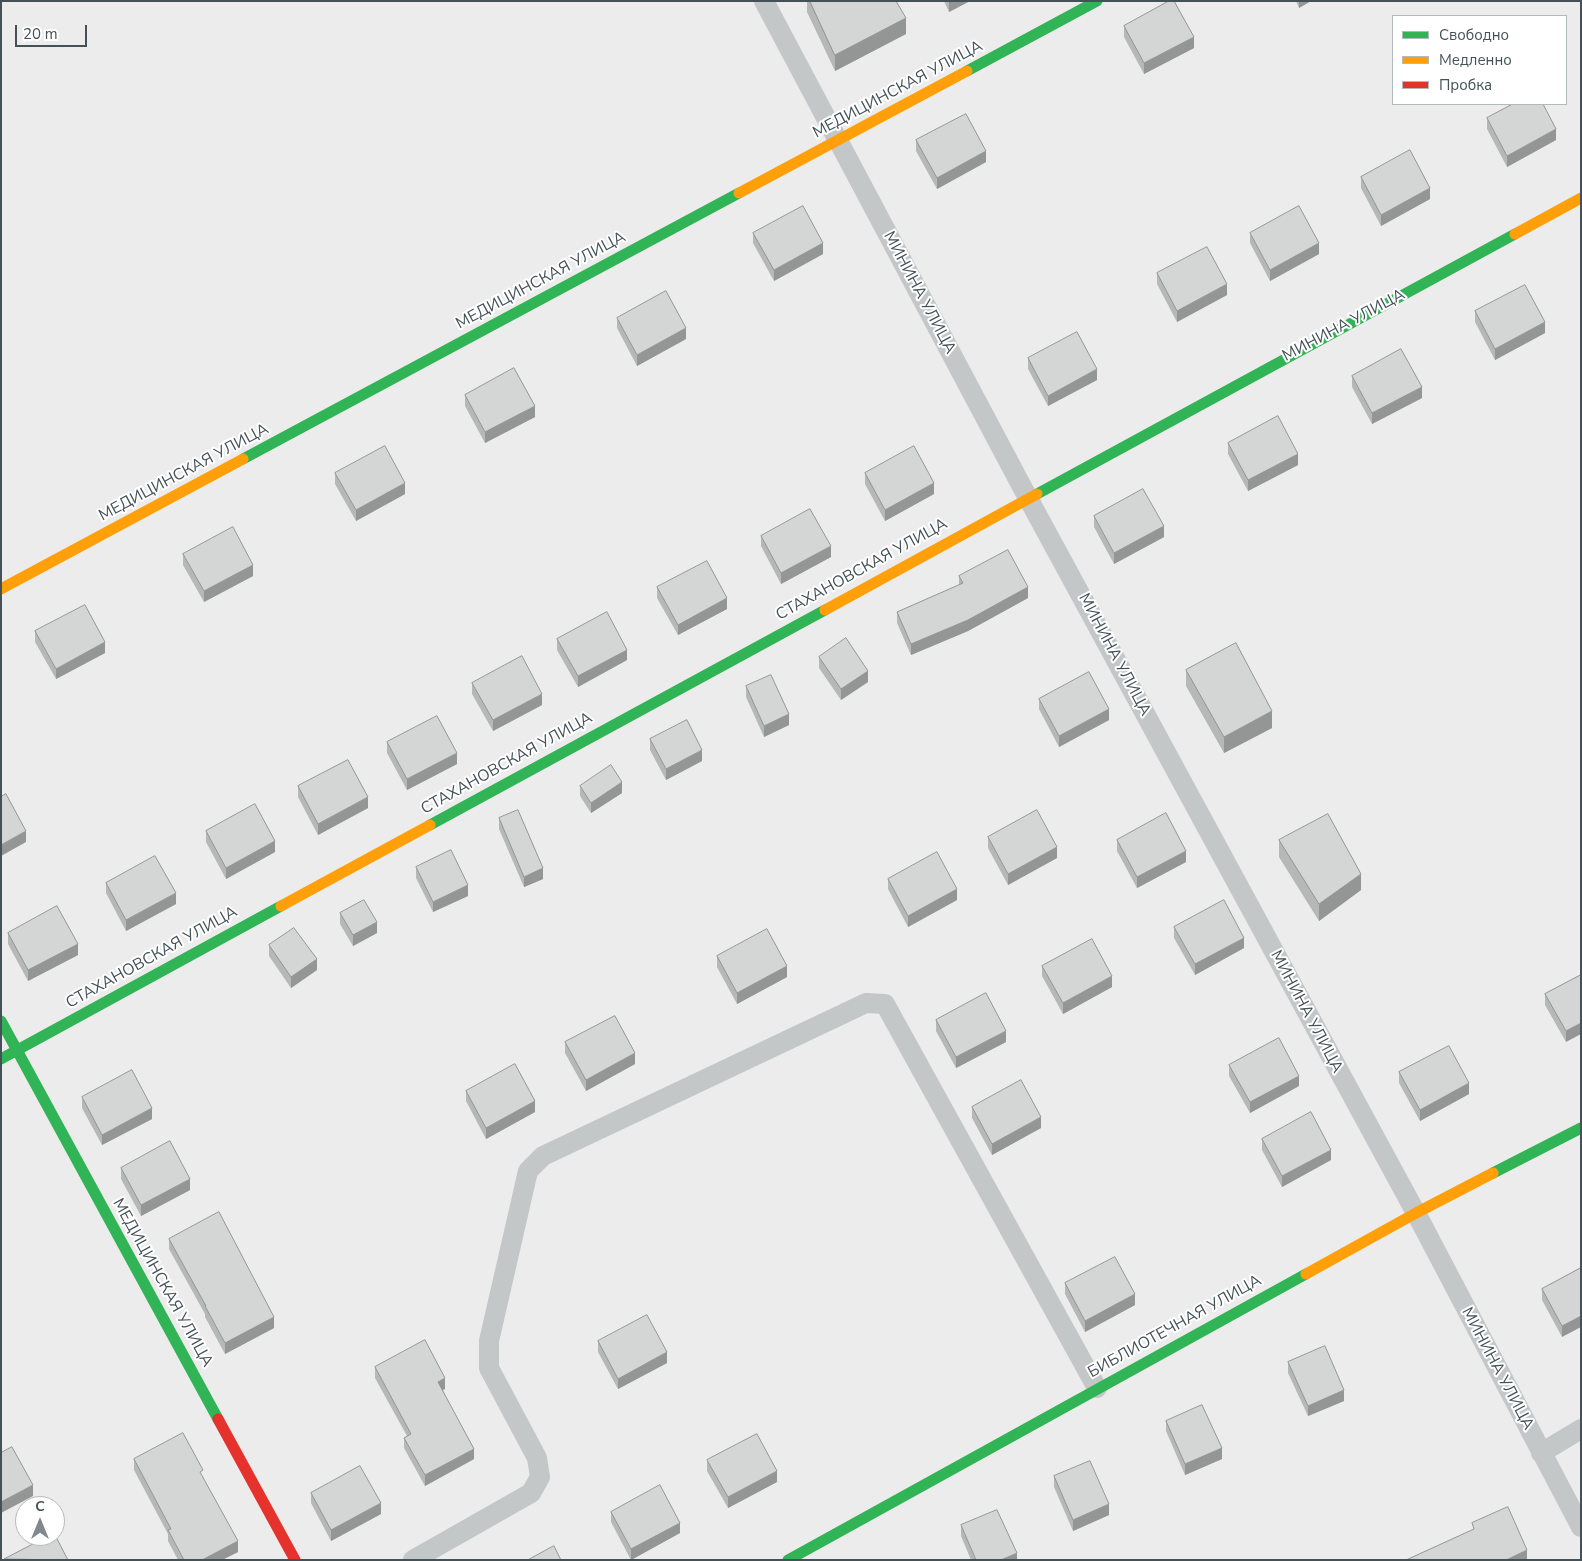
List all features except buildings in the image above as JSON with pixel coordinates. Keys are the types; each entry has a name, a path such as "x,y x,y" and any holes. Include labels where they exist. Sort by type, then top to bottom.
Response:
{"street":[{"name":"МИНИНА УЛИЦА","path":"764,1 1028,498 1416,1213 1581,1527"},
{"name":"МЕДИЦИНСКАЯ УЛИЦА","path":"1,589 837,141 1062,10 1096,1"},
{"name":"МИНИНА УЛИЦА","path":"1028,498 1581,198"},
{"name":"СТАХАНОВСКАЯ УЛИЦА","path":"1,1059 1028,498"},
{"path":"413,1560 531,1492 540,1477 538,1458 489,1368 489,1341 528,1171 543,1156 866,1003 885,1004 1097,1388"},
{"name":"МЕДИЦИНСКАЯ УЛИЦА","path":"1,1021 295,1560"},
{"name":"БИБЛИОТЕЧНАЯ УЛИЦА","path":"788,1560 1416,1213 1581,1128"},
{"path":"1541,1452 1581,1429"}],"traffic: fast":[{"path":"967,71 1097,1"},
{"path":"243,459 739,193"},
{"path":"1037,494 1515,234"},
{"path":"430,825 825,610"},
{"path":"1,1059 281,906"},
{"path":"1,1021 218,1419"},
{"path":"1493,1173 1581,1128"},
{"path":"788,1560 1306,1274"}],"traffic: slow":[{"path":"739,193 967,71"},
{"path":"1515,234 1581,198"},
{"path":"1,589 243,459"},
{"path":"825,610 1037,494"},
{"path":"281,906 430,825"},
{"path":"1306,1274 1493,1173"}],"traffic: jam":[{"path":"218,1419 295,1560"}]}
